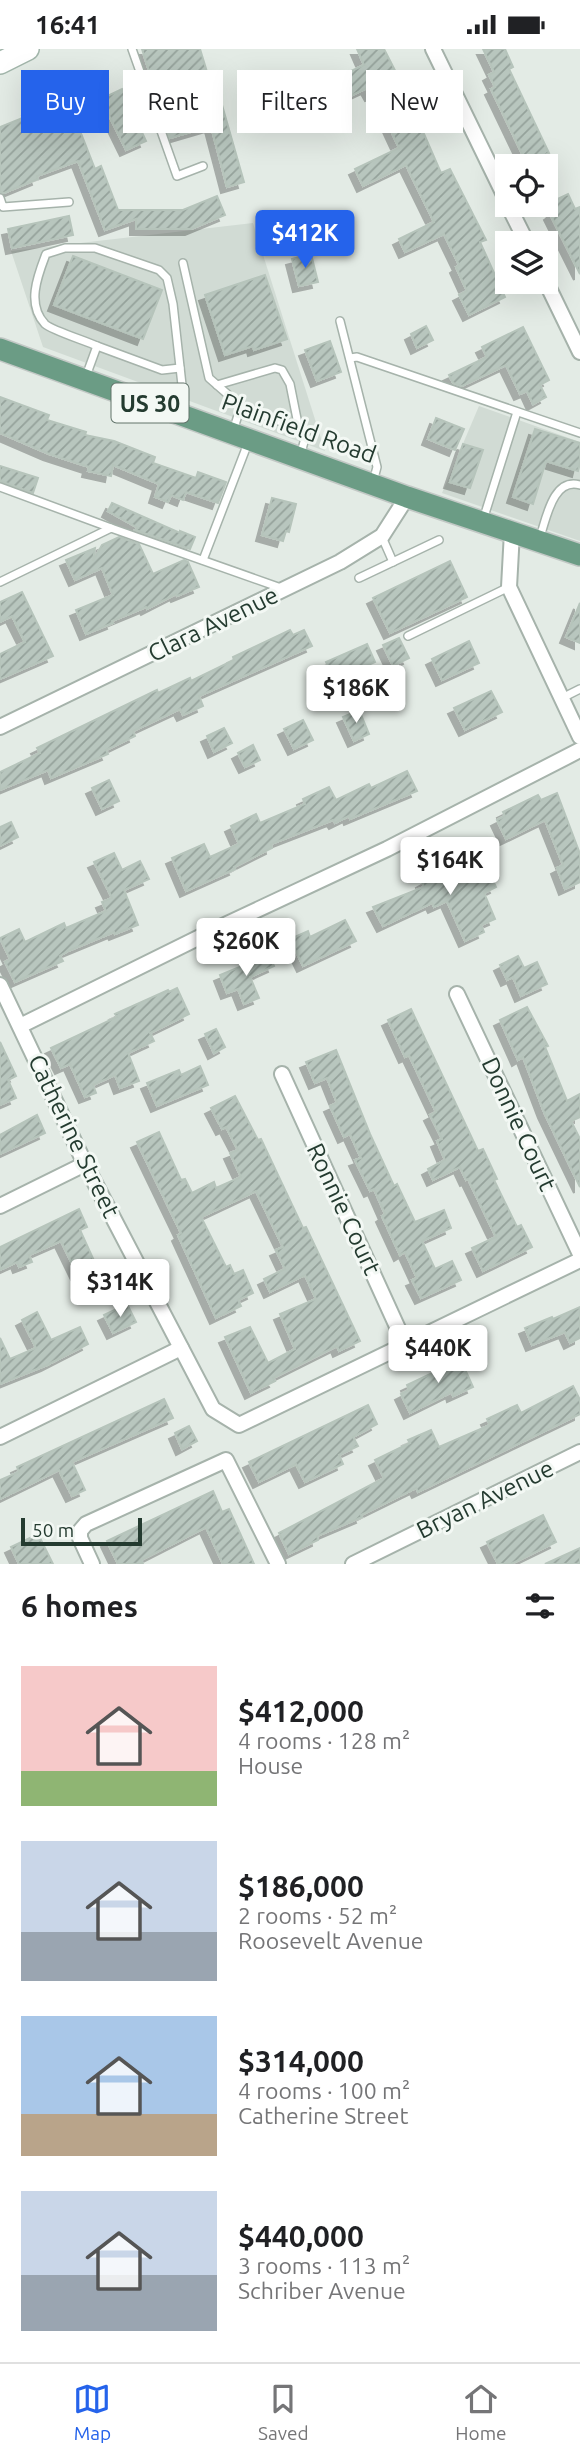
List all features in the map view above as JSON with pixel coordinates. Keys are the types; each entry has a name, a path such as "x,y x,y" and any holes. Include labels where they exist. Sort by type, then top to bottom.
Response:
{"main road":[{"name":"Plainfield Road","path":"0,349 372,482 407,497 579,552"}],"street":[{"path":"0,63 28,49"},
{"path":"433,49 495,177"},
{"path":"553,294 575,331 580,352"},
{"name":"Clara Avenue","path":"0,727 340,562 382,536 407,497"},
{"path":"512,532 509,587 580,737"},
{"path":"20,1026 212,931 387,849 580,750"},
{"name":"Catherine Street","path":"0,985 85,1164 213,1409 239,1425 405,1344"},
{"name":"Donnie Court","path":"457,995 580,1254"},
{"name":"Ronnie Court","path":"282,1075 405,1344"},
{"path":"0,1206 85,1164"},
{"path":"405,1344 580,1260"},
{"path":"0,1437 181,1348"},
{"name":"Bryan Avenue","path":"353,1564 580,1453"},
{"path":"92,1564 80,1538 80,1531 86,1524 226,1460 278,1564"}],"lane":[{"path":"132,49 177,176 203,166"},
{"path":"0,198 4,207 69,202"},
{"path":"178,413 183,394 173,303 167,278 159,270 95,248 65,248 46,254 34,285 37,309 45,325 162,370 180,367"},
{"path":"183,263 209,379 241,406 299,429 306,435 300,456"},
{"path":"341,321 377,467 372,482"},
{"path":"85,379 97,345"},
{"path":"350,358 358,357 580,433"},
{"path":"217,385 275,368 282,370 290,384 299,429"},
{"path":"203,560 241,435 241,406"},
{"path":"482,521 517,412"},
{"path":"539,540 556,493 565,485 580,485"},
{"path":"0,487 285,589"},
{"path":"0,582 111,528"},
{"path":"382,536 393,562"},
{"path":"359,578 439,540"},
{"path":"408,636 509,587"},
{"path":"562,698 580,689"}],"shaded area":[{"path":"253,223 325,451 43,347 11,251"},
{"path":"479,406 580,442 580,541 442,493"}],"building":[{"path":"142,49 200,49 206,70 149,70"},
{"path":"357,49 384,49 395,70 366,70 366,88 352,95 352,71 364,65"},
{"path":"483,49 505,49 513,67 509,69 549,153 522,154 491,89 495,87 489,75 494,72"},
{"path":"122,89 123,133 142,133 146,141 126,150 109,115 109,95"},
{"path":"223,108 244,182 227,187 213,133 223,133"},
{"path":"21,119 21,133 81,133 95,169 101,166 118,210 183,210 217,196 225,215 191,229 136,229 136,219 105,230 78,161 37,176 38,179 4,193 0,192 0,127"},
{"path":"168,133 187,133 170,138"},
{"path":"392,133 424,133 441,173 450,169 486,240 480,242 495,275 495,294 504,294 505,297 469,315 459,295 467,291 456,267 459,265 444,234 405,252 399,239 434,222 406,165 363,186 355,169 399,148"},
{"path":"568,194 575,209 580,207 580,274 552,217 558,217 558,199"},
{"path":"69,216 73,235 12,248 8,229"},
{"path":"311,254 318,282 299,286 292,259"},
{"path":"73,256 162,290 143,339 54,305"},
{"path":"265,275 287,339 254,350 253,346 225,355 205,295"},
{"path":"426,326 433,340 417,348 411,334"},
{"path":"523,327 549,380 540,385 546,397 533,404 527,391 520,394 506,365 462,386 453,383 449,375 487,357 482,347"},
{"path":"330,341 341,372 317,381 305,350"},
{"path":"0,397 49,415 47,420 86,432 85,435 114,441 155,457 153,463 196,478 198,472 226,482 218,503 186,492 183,500 171,495 168,502 155,497 159,484 113,465 111,476 88,471 89,467 49,454 0,433"},
{"path":"436,418 464,429 455,450 428,439"},
{"path":"535,429 580,443 580,463 578,471 546,461 533,504 513,497"},
{"path":"463,444 483,450 470,488 450,482"},
{"path":"0,466 38,478 33,493 0,481"},
{"path":"272,498 296,504 289,532 286,531 283,541 262,535"},
{"path":"112,503 195,537 190,549 135,530 138,528 108,511"},
{"path":"119,537 139,544 153,574 184,560 188,562 199,587 177,596 176,594 86,634 76,610 113,595 102,568 75,580 66,560 95,548 93,561 102,545"},
{"path":"450,561 467,597 390,633 373,598"},
{"path":"22,592 53,656 0,679 0,654 25,642 12,616 0,622 0,602"},
{"path":"580,603 580,643 566,637"},
{"path":"290,630 293,635 304,630 312,646 199,696 203,706 183,715 180,709 133,731 135,736 106,750 108,754 51,778 48,770 0,790 0,772 40,753 37,748 157,690 158,693 190,678 191,681 234,660 233,657"},
{"path":"399,638 409,658 393,666 383,645"},
{"path":"469,641 479,663 442,680 432,659"},
{"path":"367,644 375,662 335,680 326,662"},
{"path":"491,691 502,712 465,730 454,708"},
{"path":"359,710 369,734 354,741 343,717"},
{"path":"303,720 313,740 294,749 284,729"},
{"path":"224,728 232,743 214,752 207,736"},
{"path":"253,745 260,760 245,767 238,753"},
{"path":"407,771 417,791 350,819 349,816 335,823 333,820 271,844 272,848 234,867 235,869 186,891 172,858 204,844 210,857 239,844 231,826 256,814 260,823 305,804 303,799 329,787 336,800 369,784 371,788"},
{"path":"109,780 119,801 102,809 92,788"},
{"path":"557,793 580,854 580,882 565,889 557,868 563,865 545,820 506,839 497,820 505,816 503,812 538,795 541,800"},
{"path":"11,822 18,837 0,846 0,827"},
{"path":"479,851 496,887 484,893 495,919 481,925 484,932 465,941 447,901 434,907 432,903 383,926 373,907 424,887 422,882"},
{"path":"114,853 122,870 140,861 149,879 124,890 138,925 68,951 60,956 63,961 15,982 5,962 10,959 0,938 19,929 25,942 64,923 66,928 106,911 102,902 112,898 94,862"},
{"path":"345,920 356,941 303,966 290,939 308,931 310,937"},
{"path":"269,955 274,966 250,977 259,998 244,1004 238,989 227,993 220,975"},
{"path":"518,956 524,968 537,962 547,984 521,996 513,977 507,980 500,965"},
{"path":"177,988 189,1014 150,1033 154,1041 128,1053 139,1081 120,1088 115,1075 93,1085 96,1093 85,1097 70,1064 61,1068 51,1048 117,1017 115,1014"},
{"path":"527,1007 548,1046 545,1047 567,1101 580,1094 580,1117 571,1121 580,1139 580,1187 544,1112 523,1057 518,1060 500,1020"},
{"path":"411,1009 478,1151 483,1149 497,1179 494,1180 517,1227 521,1225 532,1247 483,1271 472,1248 496,1237 468,1179 466,1180 460,1167 433,1180 428,1169 445,1160 437,1141 442,1139 430,1115 436,1112 409,1055 405,1057 388,1020"},
{"path":"216,1029 225,1047 214,1053 205,1034"},
{"path":"0,1042 16,1076 8,1080 16,1098 0,1105"},
{"path":"336,1050 370,1134 394,1186 397,1184 415,1222 444,1210 451,1228 422,1241 435,1269 452,1261 461,1280 421,1298 412,1280 417,1278 405,1252 400,1255 382,1216 385,1214 374,1189 370,1191 355,1160 361,1158 350,1134 344,1137 330,1106 337,1103 327,1078 315,1083 306,1062"},
{"path":"200,1066 208,1085 157,1106 147,1083 179,1070 181,1075"},
{"path":"235,1096 258,1140 261,1139 303,1228 306,1227 360,1341 339,1351 337,1346 273,1378 275,1381 251,1393 225,1337 250,1327 268,1363 295,1349 280,1314 316,1299 305,1275 270,1292 264,1279 285,1269 276,1250 283,1247 256,1191 201,1217 226,1267 230,1265 234,1274 243,1270 253,1293 238,1300 241,1306 216,1318 178,1235 181,1233 137,1142 159,1132 181,1180 185,1179 192,1193 214,1182 216,1188 241,1177 230,1153 238,1150 226,1127 222,1129 211,1108"},
{"path":"37,1115 45,1133 0,1154 0,1135"},
{"path":"79,1209 87,1227 80,1230 96,1265 77,1274 61,1241 29,1255 32,1262 19,1267 17,1262 0,1270 0,1247"},
{"path":"127,1304 136,1322 113,1333 104,1315"},
{"path":"580,1307 580,1338 570,1343 565,1332 532,1345 525,1328"},
{"path":"37,1312 51,1340 80,1327 88,1344 47,1365 0,1384 0,1338 10,1359 36,1348 22,1320"},
{"path":"459,1356 473,1387 453,1396 452,1392 410,1413 401,1394 409,1390 407,1385 441,1369 439,1365"},
{"path":"573,1386 580,1400 580,1414 418,1492 416,1488 361,1515 362,1517 317,1536 318,1540 289,1554 279,1533 384,1478 375,1460 410,1443 408,1440 431,1430 439,1447 490,1425 487,1419 517,1405 521,1413"},
{"path":"164,1399 173,1418 72,1462 85,1490 72,1496 59,1470 0,1499 0,1480 19,1472 17,1467"},
{"path":"368,1405 377,1424 353,1437 358,1446 339,1455 343,1464 305,1482 296,1464 259,1482 249,1462"},
{"path":"189,1426 197,1441 182,1449 175,1433"},
{"path":"213,1491 222,1512 229,1509 254,1564 223,1564 206,1527 141,1560 143,1564 118,1564 107,1541"},
{"path":"543,1515 556,1542 511,1564 498,1564 487,1542"},
{"path":"38,1534 53,1564 19,1564 11,1547"},
{"path":"580,1548 580,1564 545,1564"}]}
